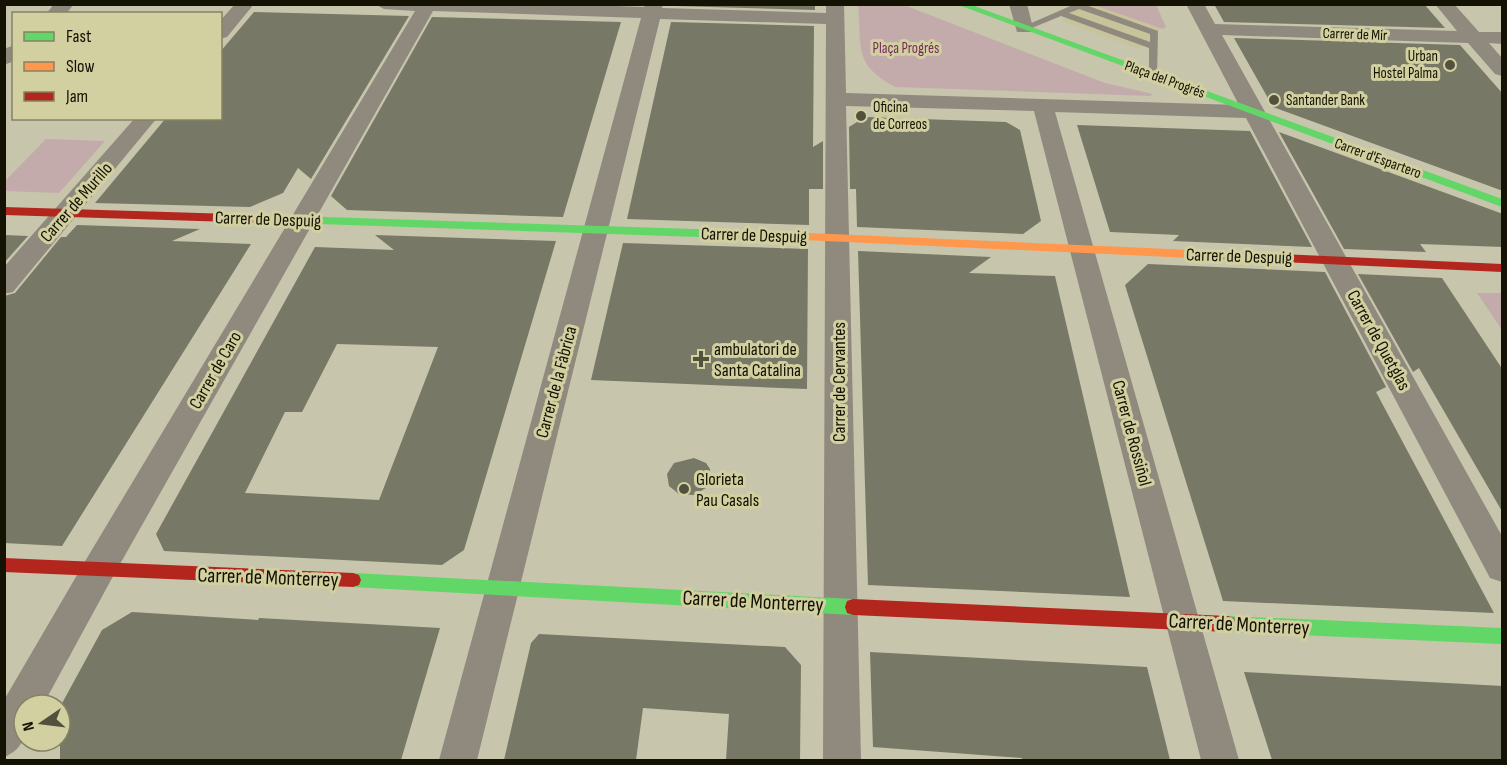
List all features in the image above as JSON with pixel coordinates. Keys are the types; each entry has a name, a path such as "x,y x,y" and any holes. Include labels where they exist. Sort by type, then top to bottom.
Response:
{"street":[{"path":"222,31 245,4"},
{"path":"384,4 836,12"},
{"name":"Plaça del Progrés","path":"960,4 1254,112"},
{"path":"1017,4 1024,28"},
{"path":"1195,4 1254,112"},
{"path":"1444,4 1503,70"},
{"name":"Carrer de Caro","path":"4,738 99,569 427,5"},
{"name":"Carrer de la Fàbrica","path":"458,760 653,9"},
{"name":"Carrer de Cervantes","path":"836,12 842,760"},
{"name":"Carrer de Mir","path":"1207,29 1503,38"},
{"path":"836,99 1254,112"},
{"name":"Carrer de Rossiñol","path":"1042,106 1220,760"},
{"name":"Carrer d'Espartero","path":"1254,112 1503,203"},
{"name":"Carrer de Quetglas","path":"1254,112 1503,567"},
{"name":"Carrer de Murillo","path":"4,285 145,120"},
{"name":"Carrer de Despuig","path":"4,211 838,238 1503,267"},
{"name":"Carrer de Monterrey","path":"4,565 1503,636"}],"lane":[{"path":"1024,28 1061,13 1154,47 1154,75"}],"shaded area":[{"path":"1081,5 1094,5 1161,28 1139,49 1062,21"}],"green space":[{"name":"Plaça Progrés","path":"858,5 904,5 1105,83 1153,94 1150,96 895,87 872,71 862,54"},
{"path":"1094,5 1156,5 1166,27 1163,29"},
{"path":"46,139 105,141 59,193 5,191 5,181"},
{"path":"1477,293 1502,293 1502,330"}],"building":[{"path":"675,4 815,4 815,10 675,6"},
{"path":"1214,4 1424,4 1445,28 1224,22"},
{"path":"254,12 409,16 311,179 298,168 283,193 250,207 95,203 164,120 222,120 222,50"},
{"path":"432,17 621,22 563,217 347,210 331,196"},
{"path":"671,22 814,26 813,147 823,141 823,189 809,189 809,225 627,219"},
{"path":"1234,38 1460,45 1503,94 1503,191 1273,107"},
{"path":"865,117 1006,122 1020,130 1041,221 1023,234 857,227 856,189 850,189 849,127"},
{"path":"1077,125 1250,131 1312,247 1173,241 1179,235 1110,232"},
{"path":"1279,132 1503,214 1503,247 1420,244 1426,252 1344,249"},
{"path":"77,225 200,229 172,241 251,244 62,546 4,543 4,296 15,293 61,237 66,237"},
{"path":"4,235 28,236 4,263"},
{"path":"375,235 556,241 464,550 442,565 164,551 156,534 315,247 394,250","holes":["337,344 438,347 379,500 245,493 285,412 302,412"]},
{"path":"623,243 808,249 807,389 591,380"},
{"path":"858,251 991,257 969,273 1055,276 1130,597 868,585"},
{"path":"1148,264 1325,272 1386,387 1376,392 1494,613 1223,601 1125,285"},
{"path":"1358,274 1442,278 1503,370 1503,513 1419,368 1413,372"},
{"path":"694,458 706,463 710,469 710,482 706,488 694,495 679,494 669,486 667,474 674,463"},
{"path":"132,612 440,628 401,760 60,760 60,753 72,753 72,693 68,693 102,630"},
{"path":"539,634 785,647 801,665 800,760 726,760 729,714 643,708 636,760 504,760 531,643"},
{"path":"870,652 1147,667 1170,760 1022,760 1022,758 873,747"},
{"path":"1244,672 1503,686 1503,760 1272,760"}],"traffic: fast":[{"path":"960,4 1502,203"},
{"path":"264,219 786,236"},
{"path":"353,580 853,607"},
{"path":"1228,624 1502,636"}],"traffic: slow":[{"path":"786,236 1192,254"}],"traffic: jam":[{"path":"4,211 264,219"},
{"path":"1192,254 1502,268"},
{"path":"4,565 353,580"},
{"path":"853,607 1228,624"}],"place":[{"name":"Urban Hostel Palma","path":"1450,65"},
{"name":"Santander Bank","path":"1274,100"},
{"name":"Oficina de Correos","path":"861,116"},
{"name":"ambulatori de Santa Catalina","path":"701,359"},
{"name":"Glorieta Pau Casals","path":"684,489"}]}
